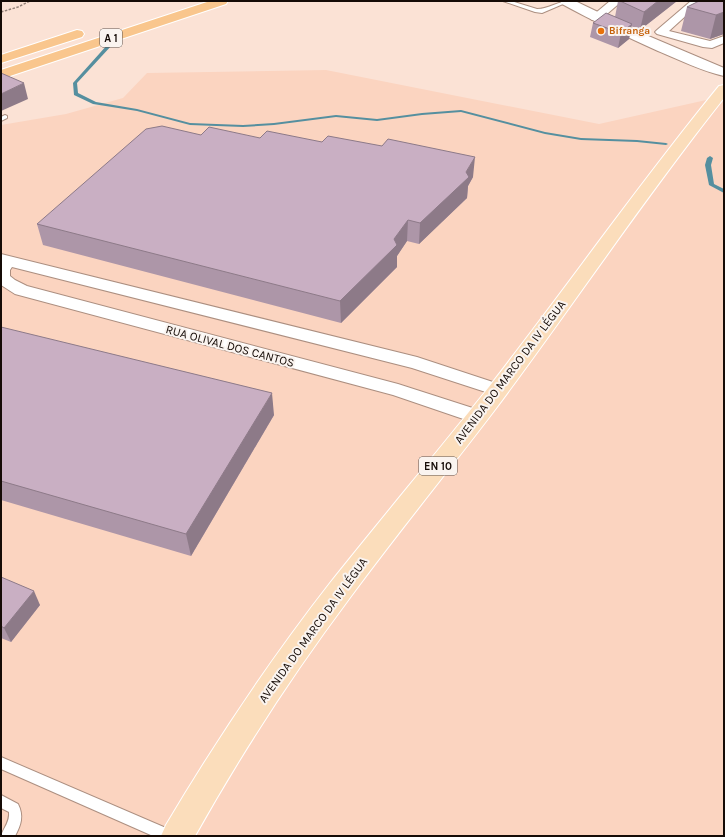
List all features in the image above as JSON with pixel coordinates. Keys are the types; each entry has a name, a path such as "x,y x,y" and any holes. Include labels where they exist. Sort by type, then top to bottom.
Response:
{"highway":[{"name":"A 1","path":"1,75 222,1"},
{"name":"A 1","path":"1,59 89,30"}],"main road":[{"name":"AVENIDA DO MARCO DA IV LÉGUA","path":"177,836 204,789 276,678 363,560 478,417 672,155 724,89"}],"street":[{"path":"567,1 596,18 704,65 724,72"},
{"path":"596,18 617,1"},
{"path":"697,1 661,32 703,44 712,45 724,39"},
{"path":"654,43 686,53 724,61"},
{"name":"RUA OLIVAL DOS CANTOS","path":"478,417 398,390 21,290 8,284 2,277 4,260 417,363 498,390"}],"lane":[{"path":"506,1 537,11 542,11 567,1"},
{"path":"1,763 168,836"},
{"path":"1,801 14,808 17,816 15,826 7,836"}],"path":[{"path":"1,12 18,7 30,1"}],"shaded area":[{"path":"326,70 599,124 724,96 724,836 1,836 1,125 66,114 123,98 147,73"}],"building":[{"path":"620,1 658,1 644,12"},
{"path":"699,1 724,1 724,12 716,15 687,7"},
{"path":"606,13 632,24 621,33 593,23"},
{"path":"1,73 24,83 1,94"},
{"path":"162,126 201,135 209,127 260,138 267,131 322,142 328,136 382,146 388,139 475,157 466,172 469,177 420,223 408,220 394,239 397,245 340,301 37,224 146,129"},
{"path":"1,327 272,393 186,534 1,481"},
{"path":"1,577 34,591 4,628 1,626"}],"waterway":[{"path":"110,45 75,83 76,94 95,103 137,110 190,124 243,126 274,124 336,116 377,120 461,111 545,133 581,139 637,141 666,144"},
{"path":"710,158 708,165 712,185 724,191"}],"place":[{"name":"Bifranga","path":"601,31"}]}
